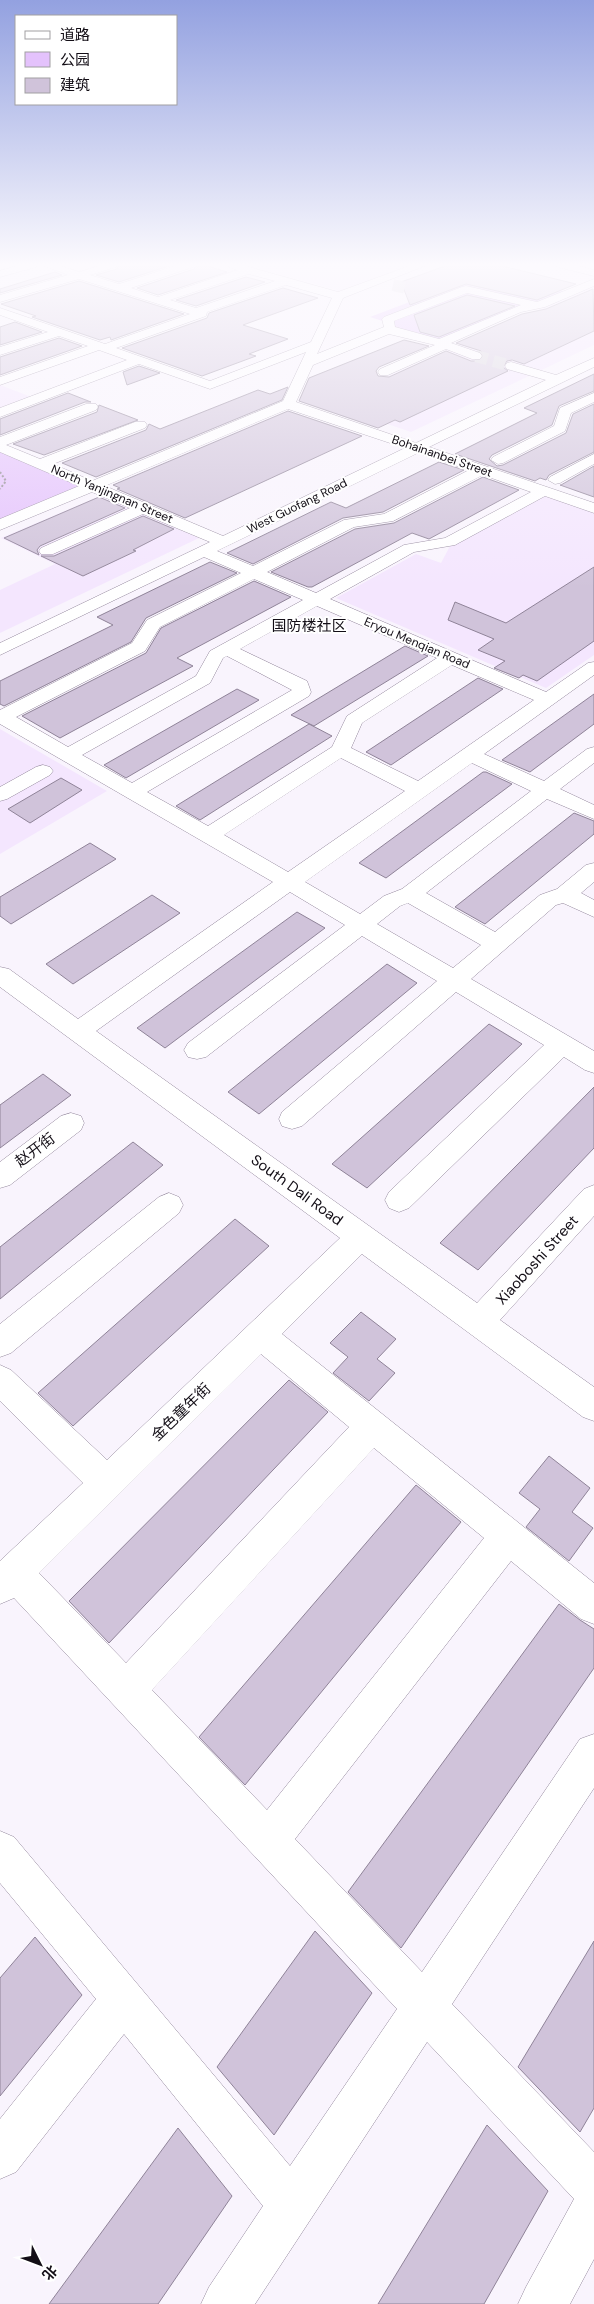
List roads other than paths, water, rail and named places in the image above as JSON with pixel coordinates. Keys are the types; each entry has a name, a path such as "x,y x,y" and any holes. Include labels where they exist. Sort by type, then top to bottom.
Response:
{"street":[{"path":"0,381 25,373"},
{"path":"0,414 105,373"},
{"path":"175,373 210,385 242,373"},
{"path":"0,525 288,404 303,373"},
{"path":"533,373 558,380"},
{"name":"West Guofang Road","path":"0,650 574,373"},
{"path":"498,460 560,428 564,412 594,397"},
{"name":"Bohainanbei Street","path":"288,404 594,508"},
{"path":"0,442 91,407"},
{"path":"40,464 140,425"},
{"name":"North Yanjingnan Street","path":"0,447 223,542"},
{"path":"555,480 594,458"},
{"path":"1,717 139,647 153,624 253,572 350,523 388,518 481,470"},
{"path":"67,755 203,679 216,655 226,649 410,548 449,542 543,491"},
{"path":"47,551 143,508"},
{"path":"120,518 138,526"},
{"name":"Eryou Menqian Road","path":"204,551 547,699"},
{"path":"132,792 302,692 300,685 226,649"},
{"path":"208,836 340,750 354,720 450,658"},
{"path":"78,1031 547,699 593,669"},
{"path":"1,717 289,882 562,1044 592,1058"},
{"path":"340,750 419,790"},
{"path":"197,1050 392,901 410,894 594,753"},
{"path":"469,754 594,814"},
{"path":"0,795 43,771"},
{"path":"292,1119 548,900 565,894 594,870"},
{"path":"410,894 496,943"},
{"path":"565,894 594,909"},
{"name":"South Dali Road","path":"0,975 594,1406"},
{"path":"399,1200 562,1044"},
{"name":"赵开街","path":"0,1177 71,1123"},
{"name":"Xiaoboshi Street","path":"479,1322 594,1197"},
{"path":"0,1342 169,1205"},
{"name":"金色童年街","path":"7,1579 361,1237"},
{"path":"260,1335 594,1606"},
{"path":"0,1380 107,1483"},
{"path":"126,1692 372,1426"},
{"path":"268,1841 508,1536"},
{"path":"7,1579 126,1692 594,2186"},
{"path":"226,2304 594,1753"},
{"path":"0,1851 124,1998 292,2205"},
{"path":"0,2156 124,1998"},
{"path":"543,2304 594,2211"}],"district":[{"name":"国防楼社区","path":"309,626"}]}
